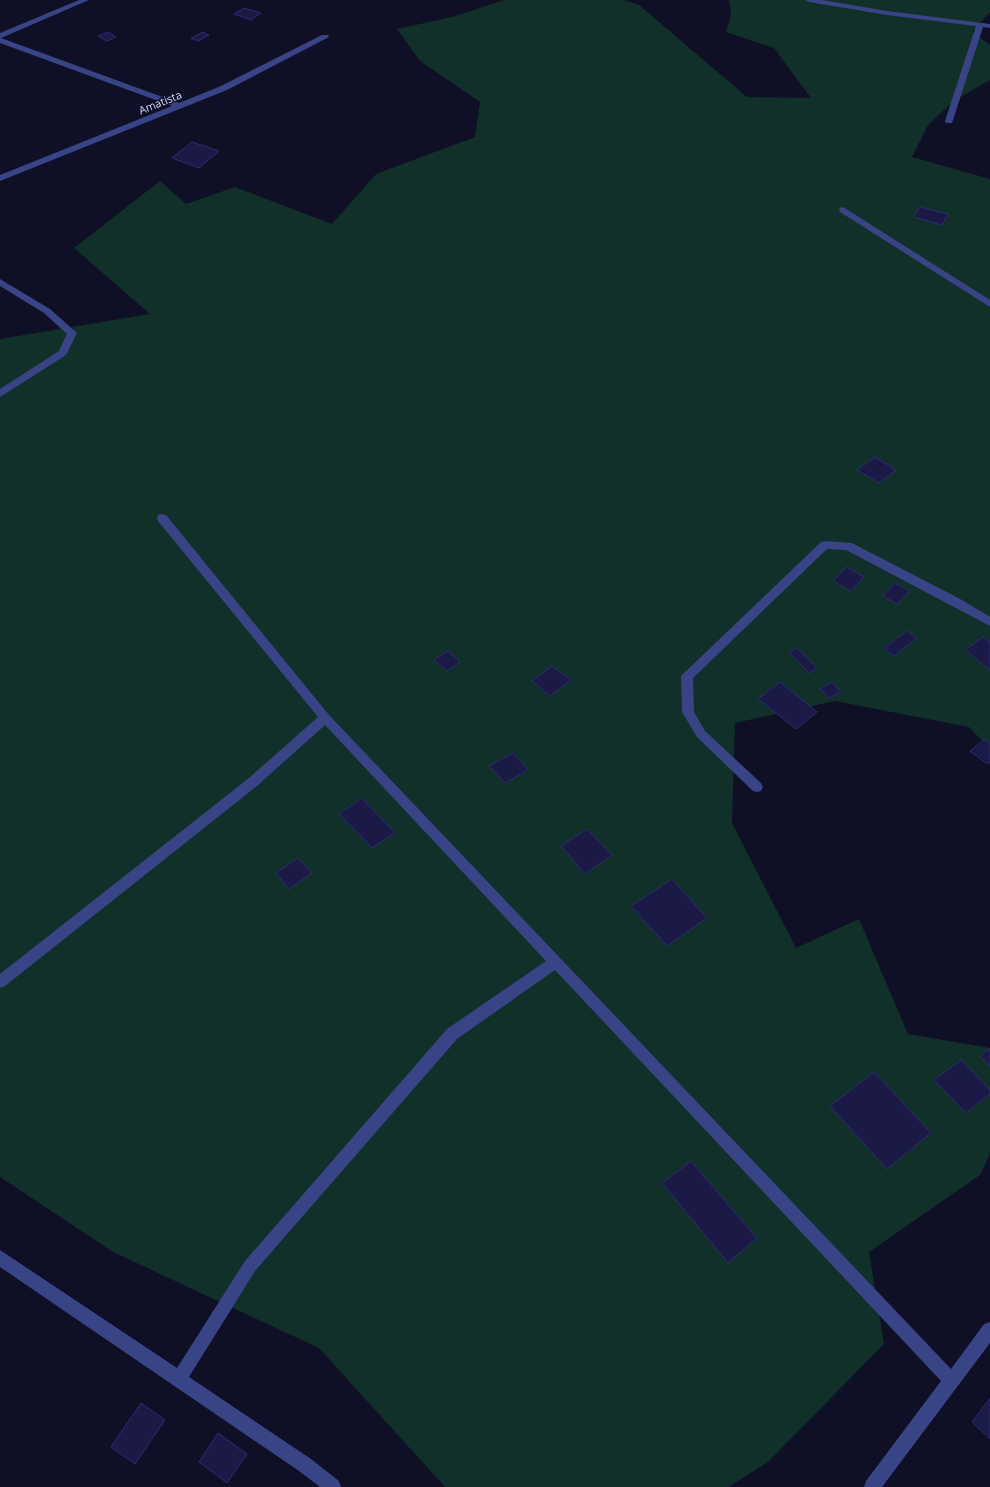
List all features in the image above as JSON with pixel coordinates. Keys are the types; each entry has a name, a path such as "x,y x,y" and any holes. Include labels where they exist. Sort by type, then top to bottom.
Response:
{"street":[{"path":"0,36 85,0"},
{"path":"809,0 887,13 990,26"},
{"path":"949,121 980,25"},
{"name":"Amatista","path":"0,178 224,88 325,37"},
{"path":"0,40 180,106"},
{"path":"843,210 990,304"},
{"path":"0,282 47,311 72,333 63,352 0,394"},
{"path":"162,518 325,718 952,1381"},
{"path":"757,787 701,734 688,712 687,676 825,545 848,546 990,622"},
{"path":"0,982 253,782 325,718"},
{"path":"179,1379 250,1266 452,1034 556,962"},
{"path":"0,1258 305,1465 333,1487"},
{"path":"872,1487 990,1330"}],"green space":[{"path":"504,0 624,0 639,5 747,97 811,98 774,48 726,32 731,15 729,0 990,0 990,12 972,32 990,45 990,80 955,100 928,125 912,157 990,179 990,749 969,727 835,701 735,723 732,823 796,948 859,919 908,1034 990,1048 990,1154 980,1175 869,1252 884,1344 768,1462 729,1487 445,1487 319,1348 113,1252 0,1177 0,339 150,314 74,248 160,181 186,204 235,187 332,224 376,174 475,137 480,102 420,61 397,29 452,17"}],"building":[{"path":"244,8 261,13 251,20 234,14"},
{"path":"108,32 116,37 107,41 98,36"},
{"path":"203,32 209,35 198,41 191,38"},
{"path":"192,142 219,151 199,168 172,158"},
{"path":"920,207 948,214 942,225 914,217"},
{"path":"875,457 896,470 879,483 857,470"},
{"path":"846,567 864,577 851,591 833,581"},
{"path":"895,583 910,591 897,604 883,596"},
{"path":"907,631 917,638 894,656 884,648"},
{"path":"983,637 990,642 990,670 965,650"},
{"path":"797,648 817,668 809,673 789,652"},
{"path":"448,651 460,662 447,671 434,660"},
{"path":"552,666 571,680 550,696 532,681"},
{"path":"780,682 817,712 796,729 758,699"},
{"path":"832,682 841,692 829,698 820,689"},
{"path":"985,739 990,743 990,762 987,764 970,751"},
{"path":"513,753 528,770 505,783 489,766"},
{"path":"362,798 395,833 372,848 339,814"},
{"path":"587,829 612,855 585,874 561,846"},
{"path":"298,858 312,873 289,889 276,873"},
{"path":"672,879 707,918 667,946 631,906"},
{"path":"990,1049 990,1066 980,1056"},
{"path":"961,1060 990,1090 990,1094 966,1113 934,1080"},
{"path":"874,1072 931,1133 887,1169 830,1106"},
{"path":"691,1161 757,1238 728,1263 662,1183"},
{"path":"990,1398 990,1439 972,1422"},
{"path":"141,1403 165,1420 135,1464 111,1447"},
{"path":"218,1433 247,1454 227,1483 199,1462"}]}
